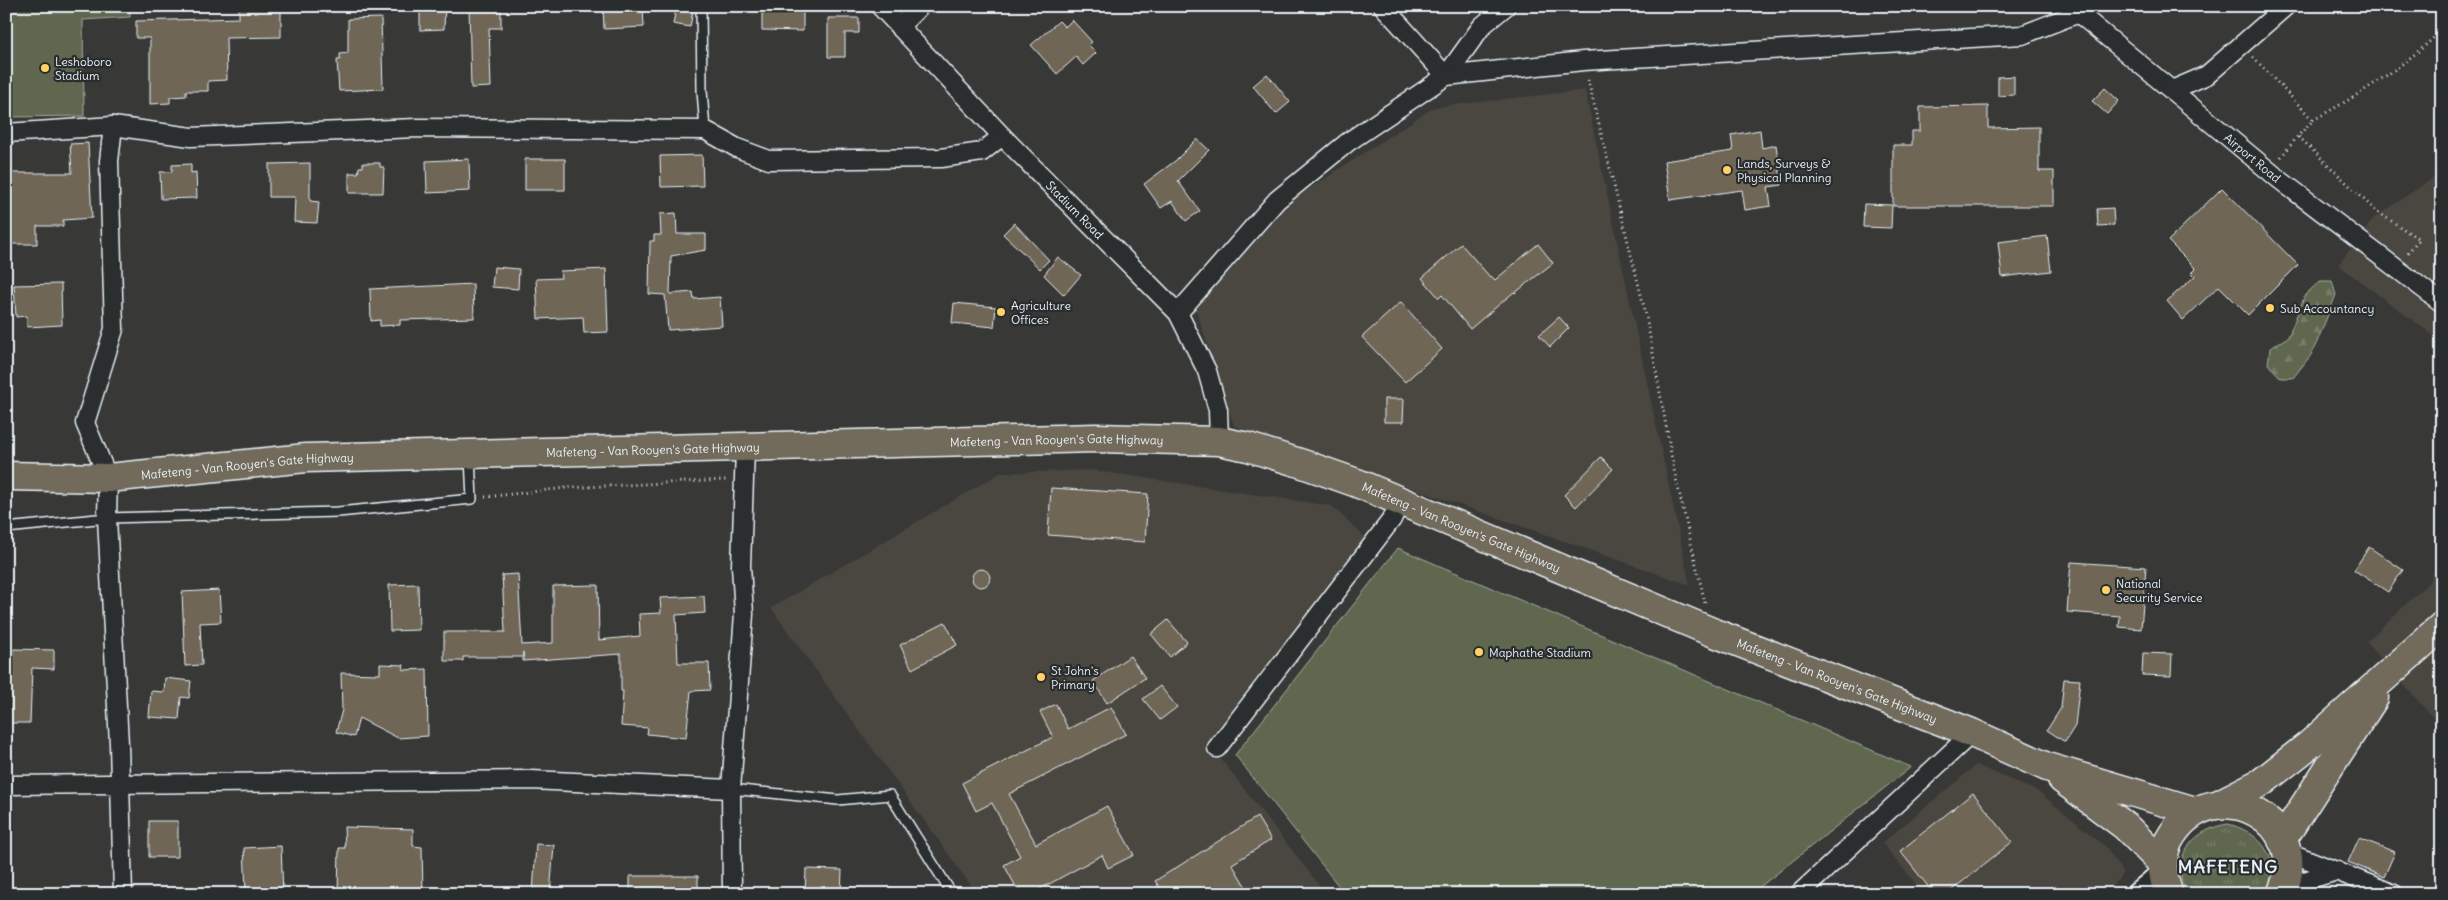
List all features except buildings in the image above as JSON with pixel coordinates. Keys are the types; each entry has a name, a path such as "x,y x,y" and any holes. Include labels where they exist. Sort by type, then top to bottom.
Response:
{"main road":[{"name":"Mafeteng - Van Rooyen's Gate Highway","path":"6,476 108,478 306,458 746,449 970,440 1096,438 1219,441 1303,464 1400,501 1712,632 1972,733 2047,767 2207,807 2238,805 2256,812 2272,824 2284,845"},
{"path":"2165,876 2167,842 2179,824 2207,807 2262,782 2303,750 2442,626"},
{"path":"2282,890 2288,869 2284,845 2394,667"},
{"name":"Mafeteng - Van Rooyen's Gate Highway","path":"2047,767 2125,826 2165,876"}],"street":[{"name":"Stadium Road","path":"880,6 1002,136 1178,313 1207,371 1218,410 1219,441"},
{"path":"899,27 920,6"},
{"path":"1383,6 1446,76"},
{"path":"1178,313 1277,200 1348,142 1446,76 1482,26 1506,6"},
{"path":"2172,90 2207,75 2243,46 2286,6"},
{"path":"1446,76 1583,61 2022,35 2075,10"},
{"name":"Airport Road","path":"2075,10 2269,171 2442,303"},
{"path":"113,126 109,161 114,329 85,423 108,478 107,518 120,783 123,894"},
{"path":"6,133 113,126 191,137 416,128 705,130 737,148 769,160 941,158 982,152 1002,136"},
{"path":"732,894 731,790 744,614 741,566 746,449"},
{"path":"1217,748 1392,519 1400,501"},
{"path":"1799,894 1972,733"},
{"path":"6,784 209,784 530,780 731,790"},
{"path":"2284,845 2337,871 2394,894"},
{"path":"2282,890 2337,871"},
{"path":"2137,894 2165,876"}],"lane":[{"path":"701,6 702,90 705,130"},
{"path":"6,528 107,518 338,512 472,499 470,454"},
{"path":"731,790 838,800 890,795 952,894"}],"path":[{"path":"2269,171 2312,120 2355,97 2423,49 2442,30"},
{"path":"2243,46 2312,120"},
{"path":"1583,61 1646,315 1674,470 1712,632"},
{"path":"2298,136 2376,211 2419,240 2395,268"},
{"path":"472,499 566,488 745,480"}],"shaded area":[{"path":"1585,90 1690,585 1234,426 1195,307 1289,202 1434,107"},
{"path":"2442,172 2442,342 2338,265 2374,218"},
{"name":"St John's Primary","path":"1091,470 1332,506 1366,538 1210,745 1326,894 977,894 771,608 1000,473"},
{"path":"2442,550 2442,728 2366,642 2430,581"},
{"path":"1976,765 2039,792 2106,847 2124,873 2105,894 1924,894 1882,843"}],"green space":[{"name":"Leshoboro Stadium","path":"6,6 130,6 130,17 83,20 84,116 6,117"},
{"path":"2320,281 2332,281 2336,295 2311,355 2293,378 2281,378 2268,364 2270,348 2288,337 2305,295"},
{"name":"Maphathe Stadium","path":"1398,548 1911,767 1751,894 1345,894 1235,755"},
{"path":"2228,824 2240,828 2259,841 2271,859 2270,882 2264,894 2188,894 2182,881 2180,869 2182,858 2187,848 2194,839 2204,832"}],"place":[{"name":"Leshoboro Stadium","path":"45,68"},
{"name":"Lands, Surveys & Physical Planning","path":"1727,170"},
{"name":"Sub Accountancy","path":"2270,308"},
{"name":"Agriculture Offices","path":"1001,312"},
{"name":"National Security Service","path":"2106,590"},
{"name":"Maphathe Stadium","path":"1479,652"},
{"name":"St John's Primary","path":"1041,677"}],"district":[{"name":"MAFETENG","path":"2228,866"}]}
